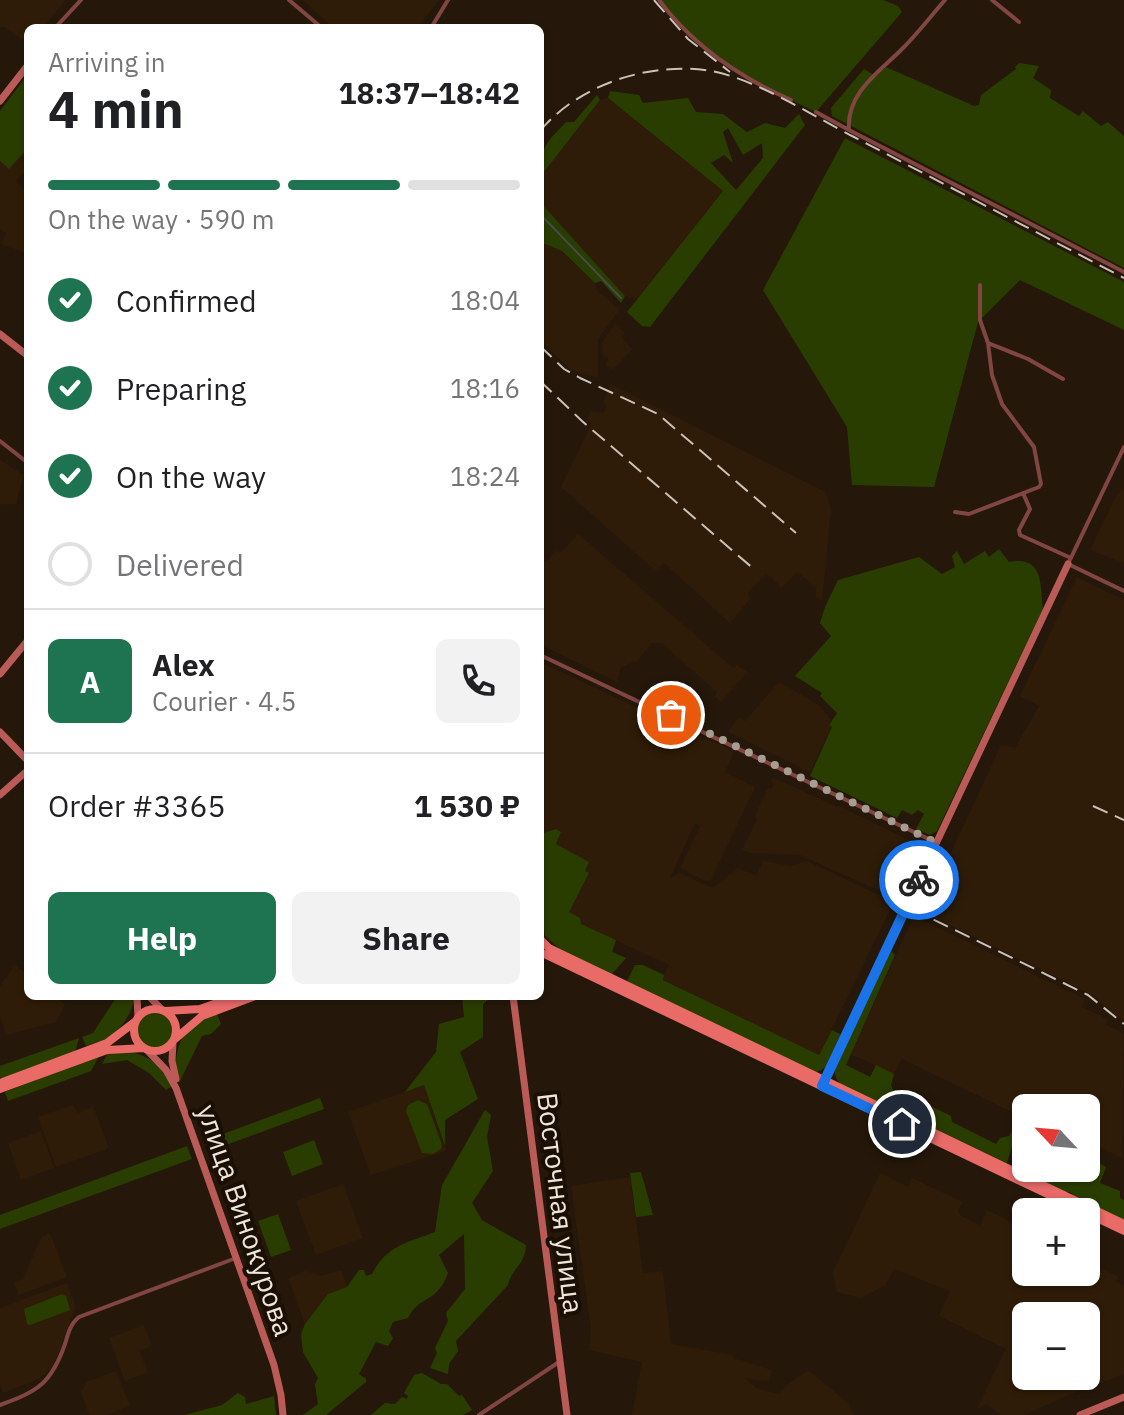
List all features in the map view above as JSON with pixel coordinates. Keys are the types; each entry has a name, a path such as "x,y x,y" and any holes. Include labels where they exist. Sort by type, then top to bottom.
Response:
{"main road":[{"path":"0,101 24,70"},
{"path":"0,334 24,353"},
{"path":"825,1079 1070,561"},
{"path":"0,674 24,645"},
{"path":"0,735 24,762"},
{"path":"0,795 24,770"},
{"path":"544,943 622,987"},
{"path":"544,954 825,1079 896,1118"},
{"path":"137,1000 134,1035 145,1049"},
{"path":"153,1000 176,1025 174,1041"},
{"path":"0,1083 107,1043 149,1010 200,1009 225,1000"},
{"path":"0,1089 107,1050 160,1051 202,1016 244,1000"},
{"name":"Восточная улица","path":"514,1000 567,1415"},
{"name":"улица Винокурова","path":"174,1041 173,1071 218,1202"},
{"name":"улица Винокурова","path":"145,1049 172,1079 281,1376 284,1415"},
{"path":"825,1079 896,1118 1060,1198"},
{"path":"1100,1216 1124,1224"},
{"path":"1100,1218 1124,1231"},
{"path":"1080,1415 1124,1397"}],"street":[{"path":"61,24 81,0"},
{"path":"289,0 317,24"},
{"path":"433,24 448,0"},
{"path":"659,0 685,31 714,57 791,100"},
{"path":"849,130 850,115 865,84 903,48 945,0"},
{"path":"992,0 1019,22"},
{"path":"816,112 1124,272"},
{"path":"955,512 969,514 1041,484 1034,447 1002,404 992,375 988,343 980,320 980,285"},
{"path":"988,343 1028,359 1063,379"},
{"path":"0,441 24,460"},
{"path":"1070,561 1124,447"},
{"path":"1023,493 1030,509 1019,530 1020,535 1124,591"},
{"path":"544,657 937,843"},
{"path":"0,1405 42,1386 55,1369 72,1324 79,1317 238,1257"},
{"path":"479,1415 559,1362"}],"shaded area":[{"path":"0,0 65,1 46,24 24,24 22,40 5,27 0,27"},
{"path":"303,0 439,0 420,24 329,24"},
{"path":"608,98 723,191 637,299 625,296 544,206 544,172 600,100"},
{"path":"24,152 24,174 15,180 24,188 24,253 1,244 6,233 0,229 0,161 9,169"},
{"path":"544,244 561,251 595,283 597,291 620,309 598,339 598,378 571,370 544,344"},
{"path":"615,324 625,333 622,337 632,349 613,370 605,365 609,358 603,355 602,342"},
{"path":"611,384 825,492 831,508 822,601 816,598 816,587 797,572 782,588 766,573 748,593 750,599 730,623 664,563 656,571 561,487 592,423 587,419 590,411 604,413 606,407 603,402"},
{"path":"0,460 24,475 16,504 0,505"},
{"path":"1124,488 1124,563 1090,550 1117,494"},
{"path":"578,534 733,668 737,665 747,672 721,702 715,696 717,692 662,643 652,643 637,661 621,667 617,682 544,646 544,561 556,550 558,553"},
{"path":"1077,577 1124,600 1124,1022 1091,994 923,912 935,886 929,882 942,856 948,859 1001,745 1015,748 1039,706 1020,696"},
{"path":"544,664 672,724 671,728 686,737 693,739 695,734 734,751 725,772 755,787 711,880 705,881 680,868 700,826 695,823 670,878 679,873 713,888 738,868 756,876 763,861 791,866 807,861 894,902 819,1055 662,979 669,965 581,924 580,918 568,913 589,874 584,871 589,862 556,844 561,832 556,829 544,833"},
{"path":"779,682 820,706 831,720 829,725 832,726 810,772 728,732 739,717 745,721"},
{"path":"772,777 927,849 902,901 800,855 742,850 757,819 754,817 768,788 771,789 774,783"},
{"path":"914,916 1085,999 1082,1007 1108,1019 1106,1025 1124,1034 1122,1158 1100,1148 1100,1094 1012,1094 1012,1112 902,1059 894,1074 851,1054"},
{"path":"15,965 24,972 24,1000 60,1000 65,1004 56,1022 6,1035 0,1016 0,986"},
{"path":"424,1085 446,1151 371,1175 348,1112"},
{"path":"73,1105 77,1113 93,1107 109,1148 56,1167 38,1117"},
{"path":"41,1131 54,1168 21,1180 8,1143"},
{"path":"880,1173 908,1187 912,1178 963,1202 958,1211 960,1215 980,1226 987,1210 1012,1222 1012,1286 1100,1286 1100,1268 1118,1277 1116,1282 1124,1286 1124,1374 1100,1383 1100,1302 1012,1302 1012,1390 1080,1390 1024,1415 1001,1415 987,1404 977,1409 1006,1349 939,1316 950,1291 894,1269 885,1285 861,1298 837,1292 833,1273"},
{"path":"630,1177 643,1273 663,1271 671,1344 733,1355 733,1358 772,1370 769,1381 744,1378 758,1389 780,1394 782,1389 808,1370 848,1403 854,1415 632,1415 642,1362 589,1350 591,1328 571,1186"},
{"path":"343,1184 363,1238 316,1255 296,1201"},
{"path":"50,1233 67,1277 19,1295 14,1282 23,1279 42,1236"},
{"path":"341,1270 347,1287 328,1295 305,1324 288,1278 306,1271 322,1276"},
{"path":"67,1283 76,1307 53,1367 39,1379 3,1393 0,1384 0,1308"},
{"path":"144,1325 152,1346 139,1351 148,1372 125,1381 109,1338"},
{"path":"116,1371 130,1406 107,1415 89,1415 81,1392 87,1382"}],"green space":[{"path":"659,0 883,0 898,6 902,12 816,112 750,78 712,53"},
{"path":"1019,63 1039,66 1033,78 1051,90 1050,98 1079,116 1083,111 1101,126 1108,122 1124,136 1124,268 832,116 831,108 864,69 876,76 886,67 974,106 979,105 981,95 1016,69"},
{"path":"24,79 24,152 9,169 0,161 0,111"},
{"path":"610,91 639,95 643,103 688,98 696,112 723,114 747,132 765,123 785,128 799,114 805,125 650,327 642,326 627,312 723,191 608,98","holes":["728,128 743,155 762,143 763,158 736,190 711,163 724,155 733,163 723,132"]},
{"path":"597,95 600,100 544,172 544,150 549,141 566,122 574,122"},
{"path":"845,138 1124,282 1124,330 1020,280 978,322 934,487 852,485 847,427 763,290"},
{"path":"544,206 625,296 621,303 601,281 595,283 562,251 544,244"},
{"path":"999,549 1009,562 1020,561 1034,567 1040,582 1043,609 937,831 930,835 916,829 924,814 918,810 912,815 902,810 897,818 810,776 832,727 829,725 837,713 820,696 822,693 795,676 831,636 820,623 838,580 919,557 942,574 955,567 952,556 957,551 964,564 985,551 989,557"},
{"path":"556,829 561,832 556,844 589,862 585,871 589,873 569,912 580,918 581,924 616,940 612,952 626,958 611,975 561,950 545,936 544,833"},
{"path":"891,951 895,955 846,1065 870,1077 876,1065 894,1074 891,1085 894,1092 901,1095 897,1104 887,1108 841,1085 834,1068"},
{"path":"635,965 643,965 664,975 663,980 819,1055 832,1030 842,1035 828,1066 815,1073 627,981"},
{"path":"114,1000 134,1000 127,1018 118,1029 99,1044 86,1046 82,1037 93,1033"},
{"path":"462,1000 488,1000 483,1004 483,1037 460,1052 478,1099 445,1120 445,1146 424,1085 405,1092 436,1052 439,1024 464,1017"},
{"path":"155,1012 167,1018 173,1030 167,1042 155,1048 143,1042 137,1030 143,1018"},
{"path":"217,1014 221,1024 211,1034 202,1036 179,1083 176,1060 179,1044 192,1025"},
{"path":"79,1038 75,1053 4,1079 0,1077 0,1066"},
{"path":"127,1051 154,1062 172,1086 166,1090 149,1073 127,1060 102,1064 108,1053"},
{"path":"99,1056 91,1071 8,1101 5,1092"},
{"path":"320,1098 324,1109 212,1150 210,1144 224,1139 223,1134"},
{"path":"914,1098 951,1116 952,1122 996,1144 1000,1138 1009,1136 1012,1130 1012,1146 1007,1163 909,1117 905,1111 909,1099"},
{"path":"418,1100 427,1104 442,1145 433,1154 422,1153 406,1111 408,1105"},
{"path":"485,1110 491,1115 487,1137 493,1171 472,1203 482,1220 526,1245 523,1258 508,1285 456,1341 458,1351 449,1364 448,1374 430,1368 437,1353 435,1348 448,1321 446,1313 465,1289 464,1234 439,1255 448,1273 438,1290 418,1305 408,1318 393,1322 389,1331 393,1338 388,1346 376,1342 359,1374 366,1382 326,1415 303,1415 318,1404 315,1384 318,1378 303,1352 301,1334 305,1324 328,1294 347,1287 359,1270 364,1270 366,1276 372,1274 391,1251 435,1232 442,1185"},
{"path":"314,1140 323,1164 292,1176 283,1152"},
{"path":"187,1146 192,1159 0,1229 0,1215"},
{"path":"1100,1164 1106,1167 1100,1183 1120,1191 1120,1198 1124,1200 1124,1220 1100,1209 1100,1198 1077,1198 1045,1182 1100,1182"},
{"path":"641,1172 653,1215 636,1217 630,1173"},
{"path":"278,1214 291,1250 271,1257 258,1221"},
{"path":"62,1294 66,1296 70,1310 27,1324 24,1309"},
{"path":"422,1373 441,1384 447,1384 459,1396 462,1395 472,1410 463,1415 371,1415 385,1403 395,1404 402,1397 407,1399 404,1393 414,1375"},
{"path":"238,1393 245,1397 246,1404 274,1396 276,1415 185,1415 222,1405"}],"waterway":[{"path":"544,218 621,298"}],"railway":[{"path":"654,0 688,39 730,72"},
{"path":"544,127 575,100 595,89 641,73 688,69 728,75 784,99 1124,278"},
{"path":"544,350 564,369 658,414 796,533"},
{"path":"544,385 755,570"},
{"path":"1093,806 1124,820"},
{"path":"912,909 1088,995 1124,1024"}],"way so far":[{"path":"671,715 937,843 919,880"}],"route":[{"path":"902,1124 822,1086 919,880"}]}
